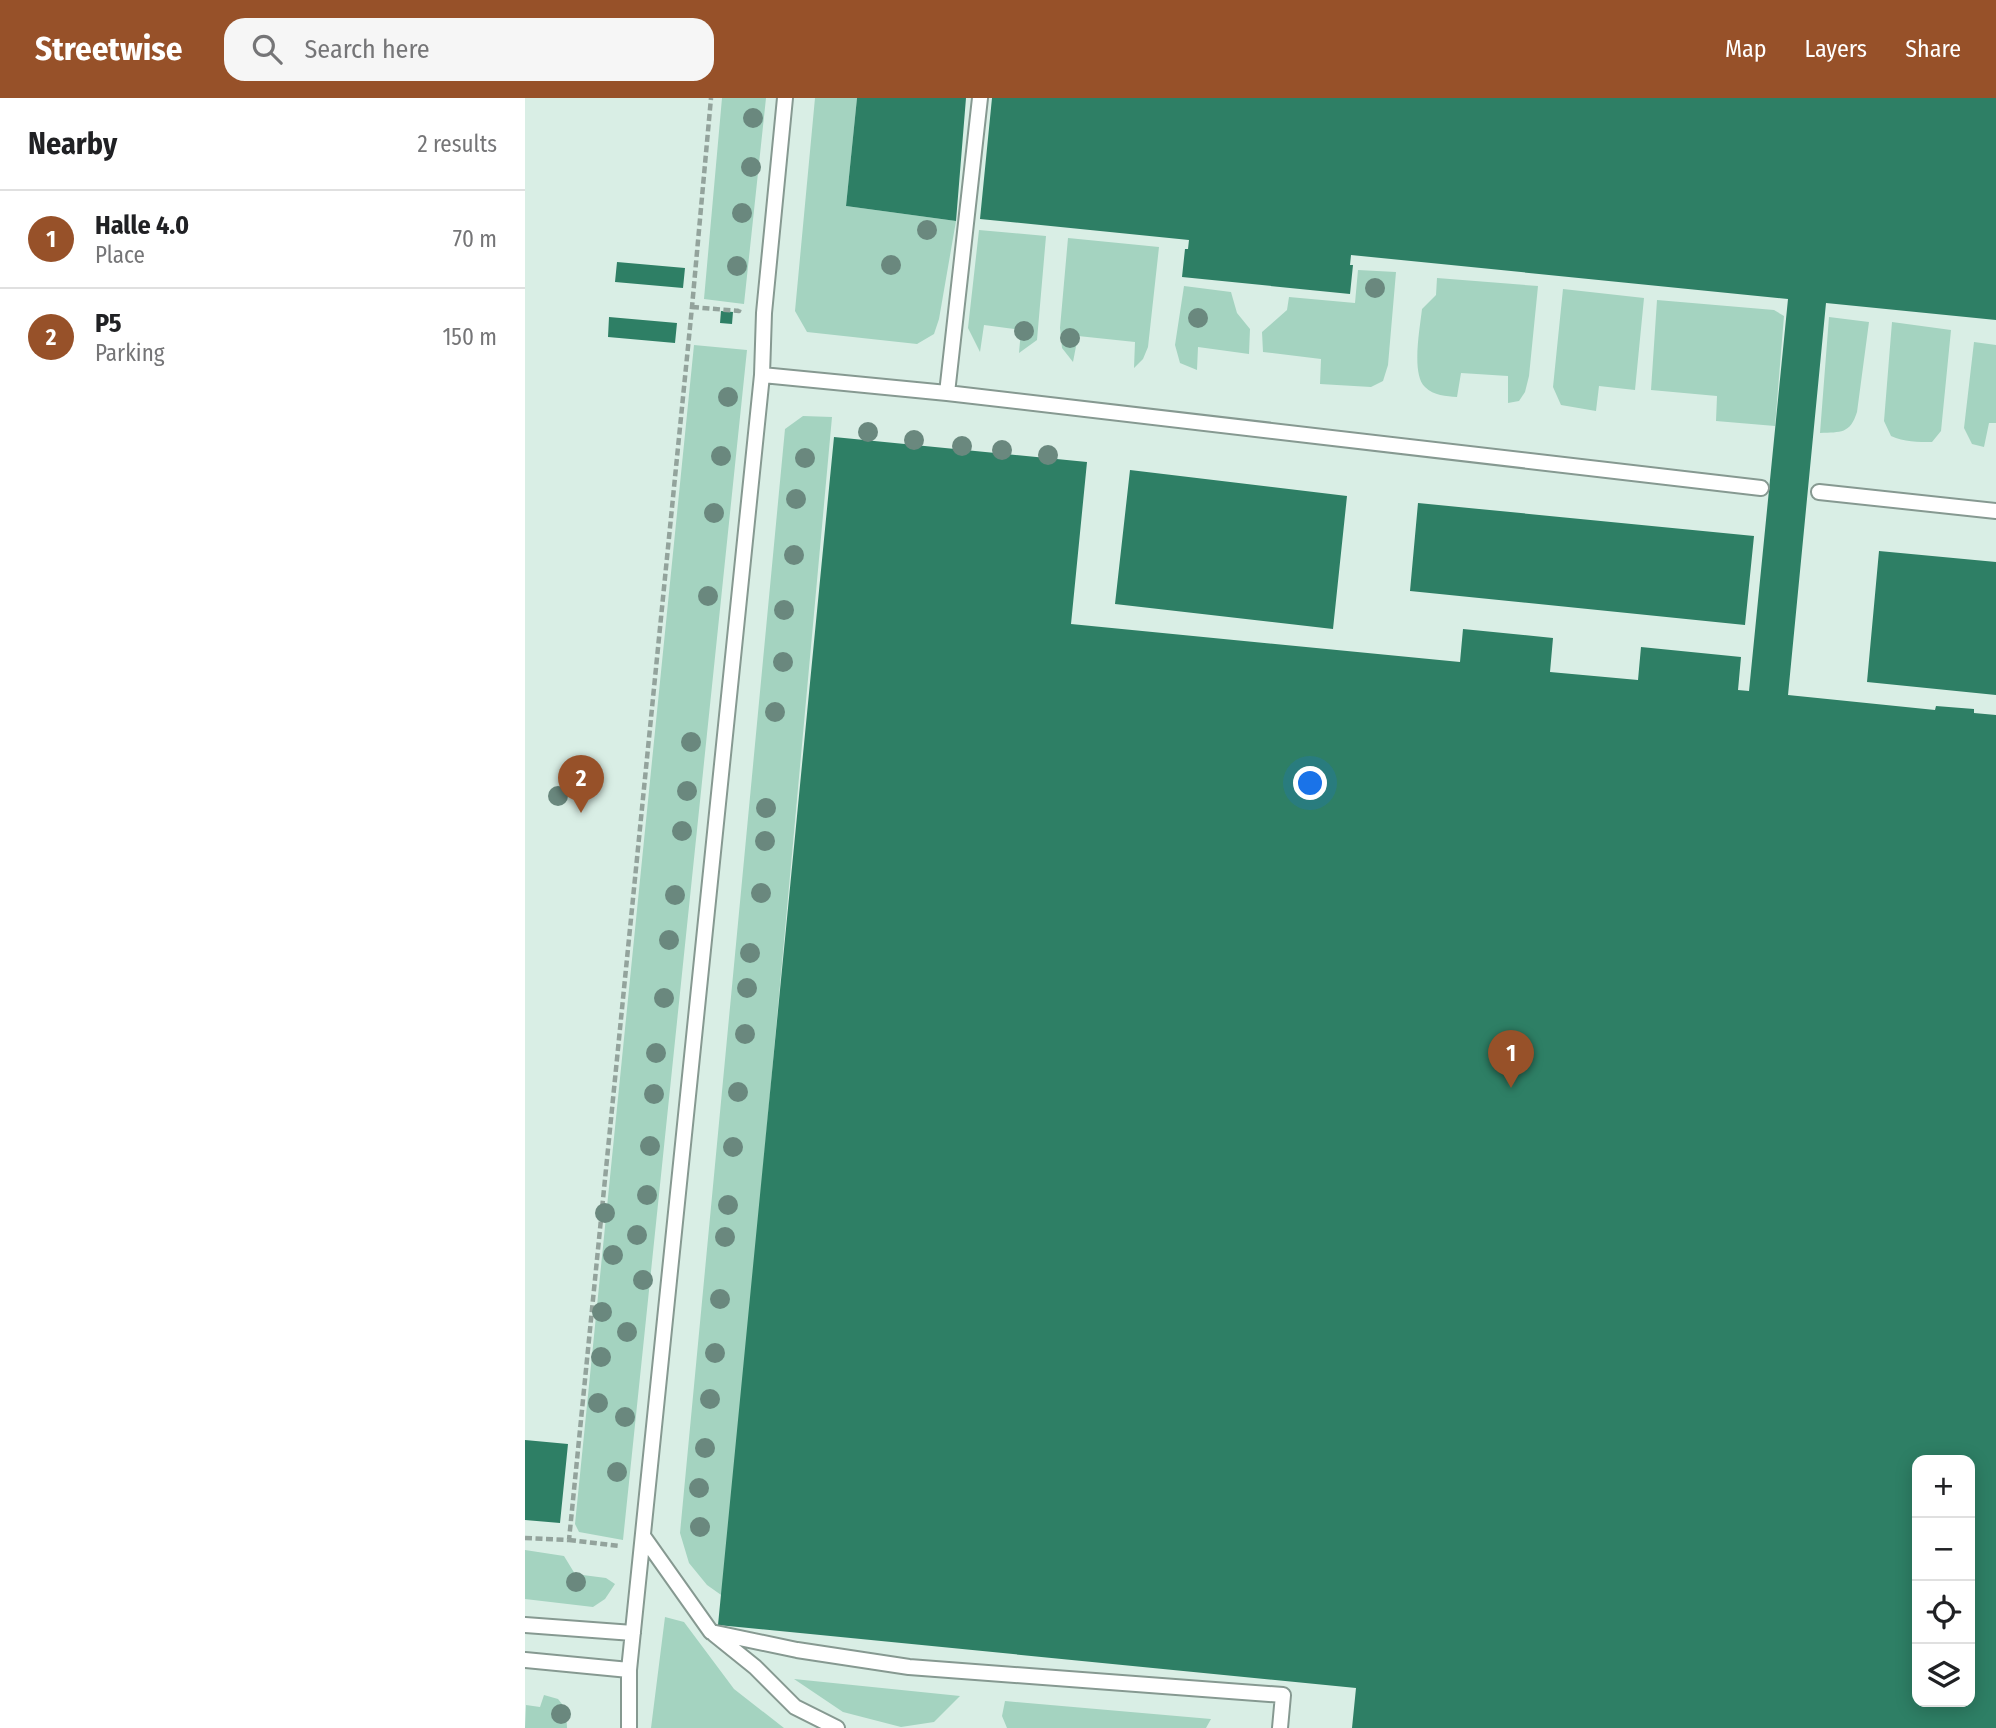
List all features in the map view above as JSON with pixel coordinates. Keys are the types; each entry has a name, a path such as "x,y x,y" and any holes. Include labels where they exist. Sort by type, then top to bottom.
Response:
{"lane":[{"path":"629,1728 629,1670 762,375 764,313 785,98"},
{"path":"947,393 979,98"},
{"path":"762,375 947,393 1761,488"},
{"path":"1819,492 1996,511"},
{"path":"643,1536 711,1632 755,1667 795,1707 837,1728"},
{"path":"525,1625 633,1633"},
{"path":"711,1632 797,1650 909,1667 1283,1695 1280,1728"},
{"path":"525,1660 629,1670"}],"path":[{"path":"569,1540 711,98"},
{"path":"692,307 716,309"},
{"path":"525,1538 599,1543"}],"green space":[{"path":"722,98 766,98 744,304 704,299"},
{"path":"815,98 857,98 846,206 956,221 939,319 934,334 917,344 807,332 795,311"},
{"path":"979,230 1046,236 1037,340 1019,353 1021,330 984,325 980,352 968,328"},
{"path":"1068,238 1159,247 1148,347 1143,359 1134,368 1135,342 1078,336 1073,362 1062,348 1060,328"},
{"path":"1358,270 1396,272 1388,365 1383,381 1371,387 1320,384 1321,359 1263,352 1262,332 1287,310 1289,297 1355,303"},
{"path":"1437,278 1538,286 1529,376 1525,392 1519,401 1508,403 1508,376 1461,373 1457,397 1432,392 1421,381 1417,350 1422,309 1436,295"},
{"path":"1184,286 1231,292 1237,313 1250,329 1249,354 1198,347 1197,370 1180,363 1175,345"},
{"path":"1563,289 1644,298 1635,390 1599,386 1596,411 1561,405 1553,387"},
{"path":"1657,300 1774,310 1784,316 1775,426 1716,421 1717,396 1651,390"},
{"path":"1829,317 1869,322 1854,419 1844,430 1820,433"},
{"path":"1892,322 1951,330 1941,431 1932,442 1906,441 1891,436 1884,421"},
{"path":"1974,342 1996,345 1996,423 1989,423 1984,447 1972,444 1964,428"},
{"path":"694,345 747,350 623,1540 579,1532 575,1524"},
{"path":"803,416 832,417 724,1597 707,1585 689,1563 680,1533 785,429"},
{"path":"525,1550 564,1556 575,1574 606,1578 615,1584 605,1599 593,1607 525,1599"},
{"path":"665,1617 684,1622 734,1689 784,1728 651,1728"},
{"path":"794,1679 960,1696 934,1722 901,1727 843,1712"},
{"path":"544,1695 558,1699 566,1709 567,1728 525,1728 526,1705 540,1707"},
{"path":"1005,1701 1211,1719 1206,1728 1007,1728 1002,1716"}],"building":[{"path":"857,98 966,98 956,221 846,206"},
{"path":"992,98 1996,98 1996,320 1826,303 1788,695 1935,710 1936,706 1974,709 1974,713 1996,715 1996,1728 1352,1728 1356,1688 718,1625 834,437 1087,462 1071,624 1460,662 1463,629 1553,638 1550,672 1638,680 1641,647 1741,657 1738,690 1749,691 1788,299 1351,255 1350,265 1353,265 1350,294 1182,277 1185,249 1188,249 1189,240 980,219"},
{"path":"617,262 685,268 683,288 615,282"},
{"path":"721,311 733,312 732,324 720,323"},
{"path":"609,317 677,323 675,343 608,337"},
{"path":"1130,470 1347,496 1333,629 1115,604"},
{"path":"1418,503 1754,536 1745,625 1410,591"},
{"path":"1879,551 1996,562 1996,695 1867,682"},
{"path":"525,1440 568,1444 560,1523 525,1520"}],"place":[{"name":"P5","path":"581,813"},
{"name":"Halle 4.0","path":"1511,1088"}]}
